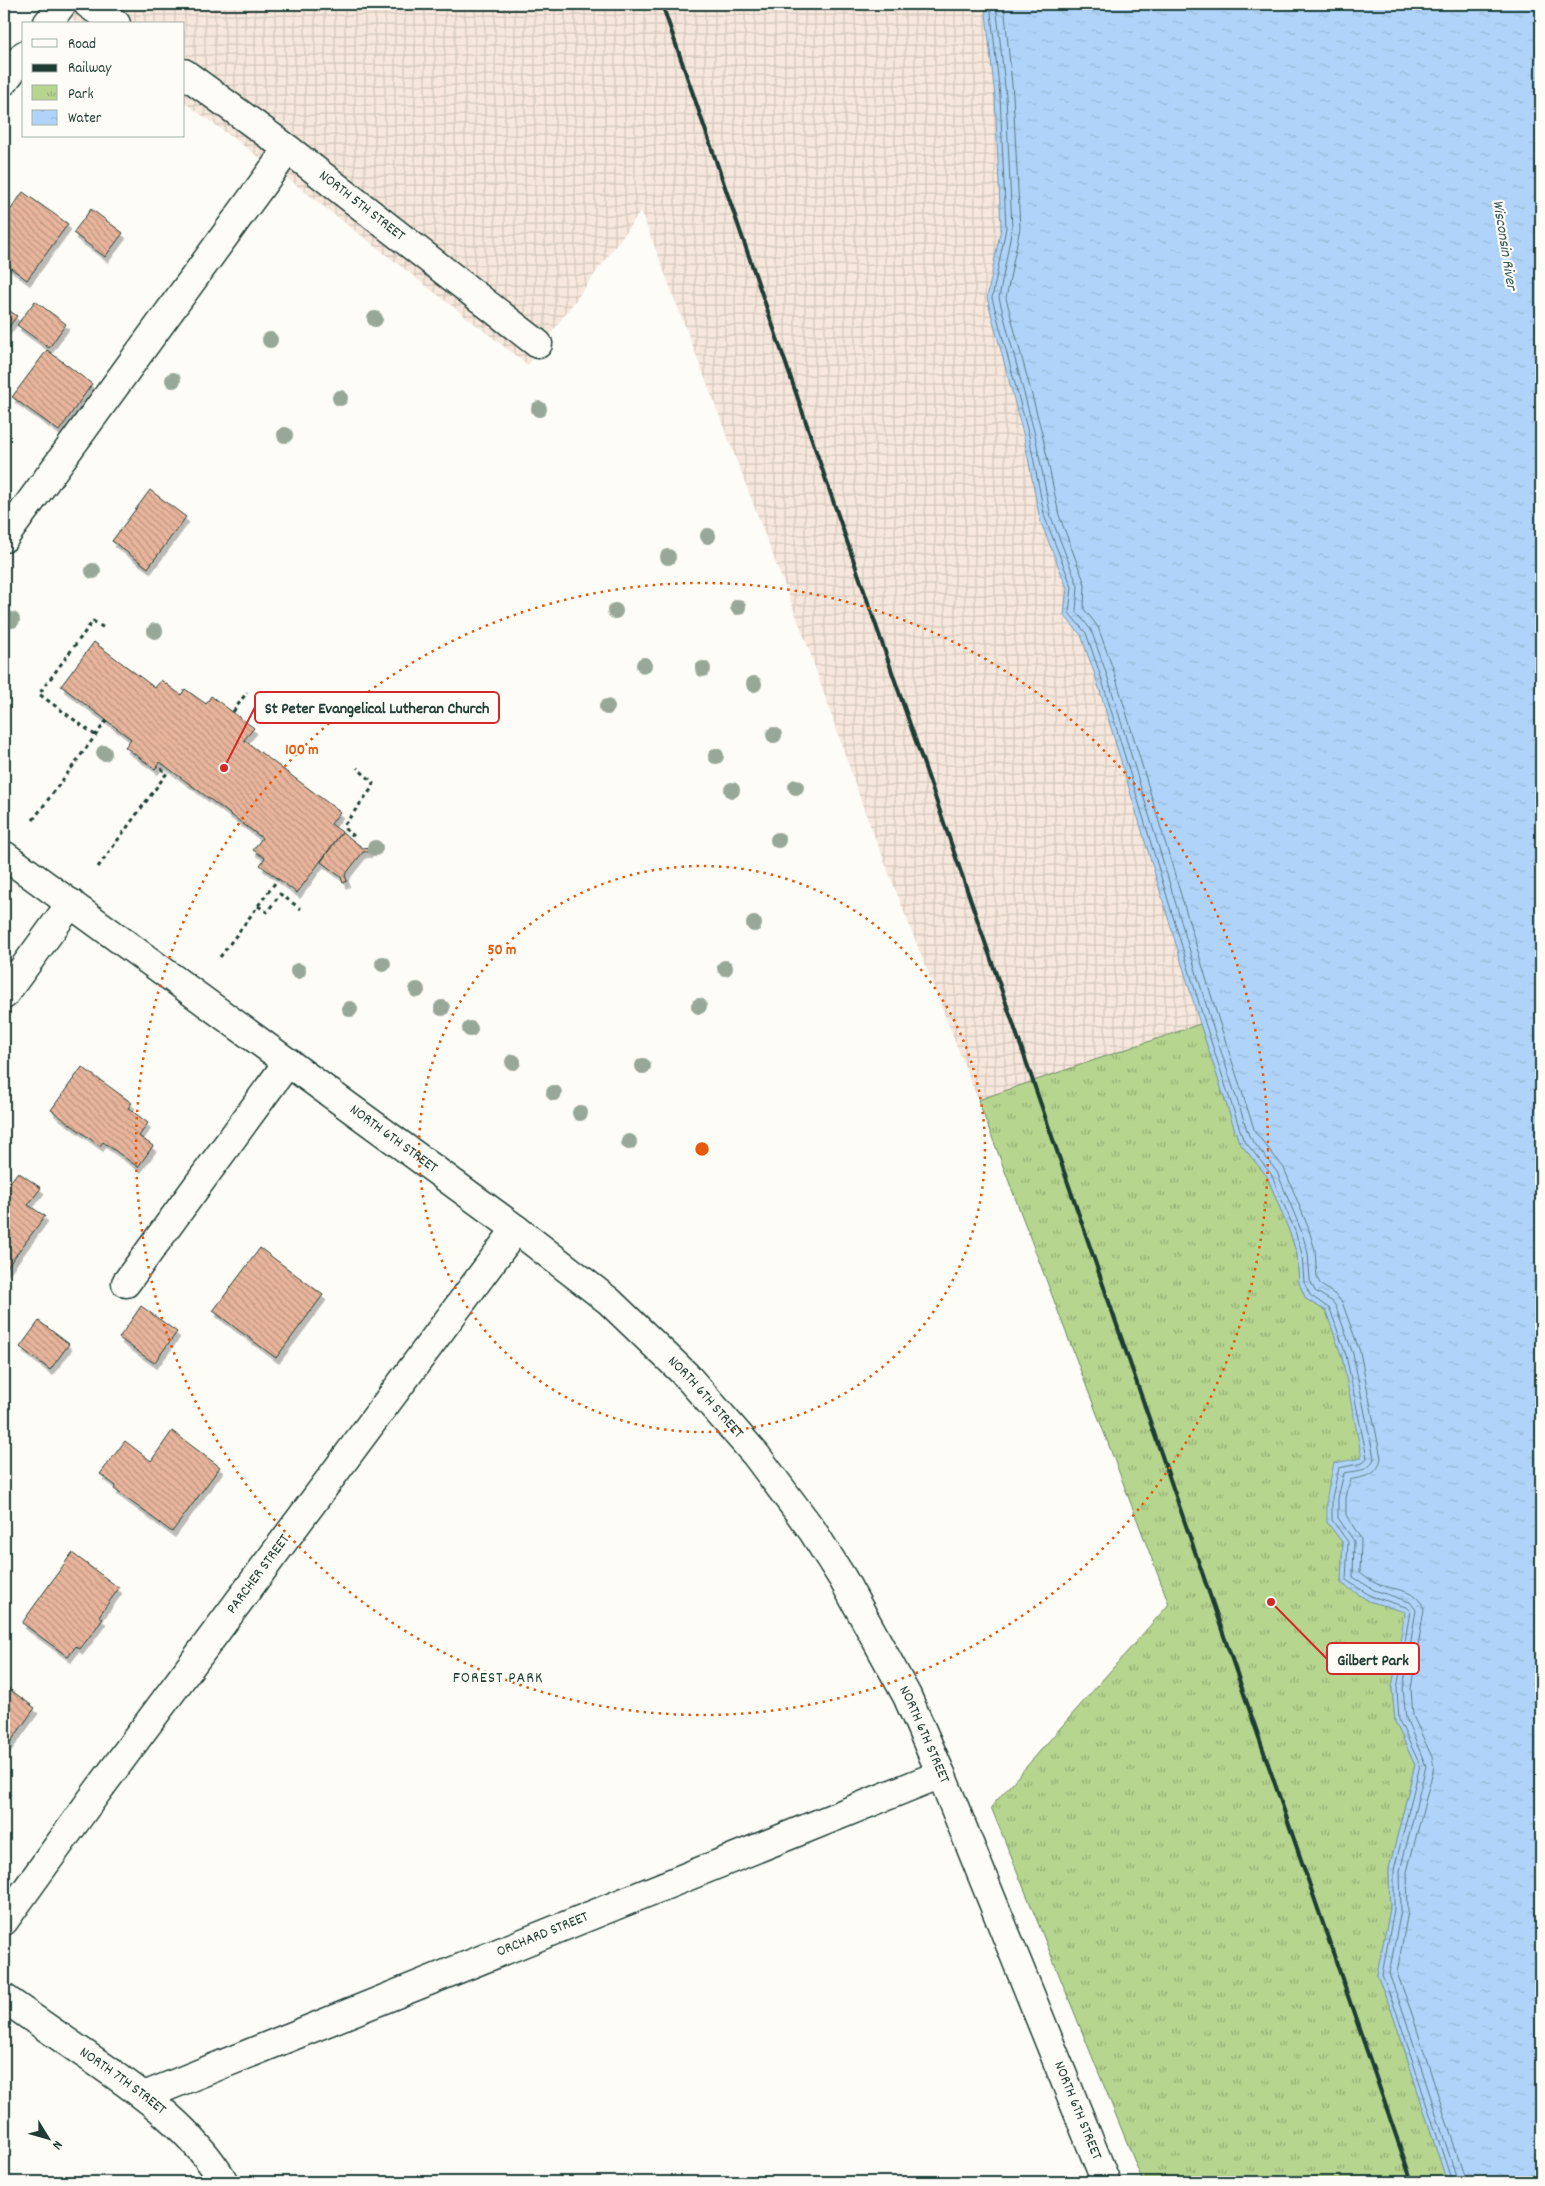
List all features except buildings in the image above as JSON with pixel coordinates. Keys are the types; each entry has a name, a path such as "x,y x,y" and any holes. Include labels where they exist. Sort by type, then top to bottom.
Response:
{"street":[{"path":"48,22 62,4"},
{"path":"88,4 113,22"},
{"path":"4,81 22,58"},
{"name":"NORTH 5TH STREET","path":"185,74 288,149 538,344"},
{"path":"4,538 288,149"},
{"name":"NORTH 6TH STREET","path":"4,855 516,1229 609,1301 686,1375 756,1455 812,1530 844,1579 907,1696 941,1774 1106,2182"},
{"path":"4,995 70,903"},
{"path":"126,1283 288,1062"},
{"name":"PARCHER STREET","path":"4,1921 100,1788 516,1229"},
{"name":"ORCHARD STREET","path":"144,2096 941,1774"},
{"name":"NORTH 7TH STREET","path":"4,1998 144,2096 182,2128 214,2165 224,2182"}],"path":[{"path":"96,735 39,694 93,621 104,628"},
{"path":"232,712 247,692"},
{"path":"33,820 107,720"},
{"path":"98,867 167,773 158,766"},
{"path":"354,836 345,829 344,825 372,788 372,782 357,768"},
{"path":"220,957 278,879"},
{"path":"258,906 267,912 280,894 301,909"}],"shaded area":[{"path":"51,4 985,4 995,97 1001,228 987,298 1024,437 1040,520 1067,588 1064,615 1081,635 1096,678 1200,1024 978,1100 863,807 808,647 641,211 528,365 282,174 185,103 185,22 75,22"}],"green space":[{"path":"1200,1024 1239,1142 1267,1176 1290,1233 1297,1254 1299,1283 1306,1299 1326,1311 1342,1357 1363,1458 1327,1522 1343,1543 1341,1583 1369,1601 1406,1612 1392,1688 1395,1721 1415,1765 1389,1869 1390,1909 1377,1975 1394,2017 1447,2182 1143,2182 991,1807 1169,1604 978,1100"}],"water":[{"name":"Wisconsin River","path":"985,4 1541,4 1541,2182 1447,2182 1394,2017 1377,1975 1390,1909 1389,1869 1415,1765 1395,1721 1392,1688 1405,1612 1369,1601 1341,1583 1343,1543 1327,1522 1327,1496 1334,1463 1362,1458 1342,1357 1326,1311 1306,1299 1299,1283 1297,1254 1267,1176 1239,1142 1200,1024 1096,678 1081,635 1064,615 1067,588 1040,520 1024,437 987,298 1001,228 995,97"}],"railway":[{"path":"662,4 1412,2182"}],"place":[{"name":"St Peter Evangelical Lutheran Church","path":"224,768"},
{"name":"Gilbert Park","path":"1271,1602"}],"district":[{"name":"FOREST PARK","path":"498,1678"}]}
